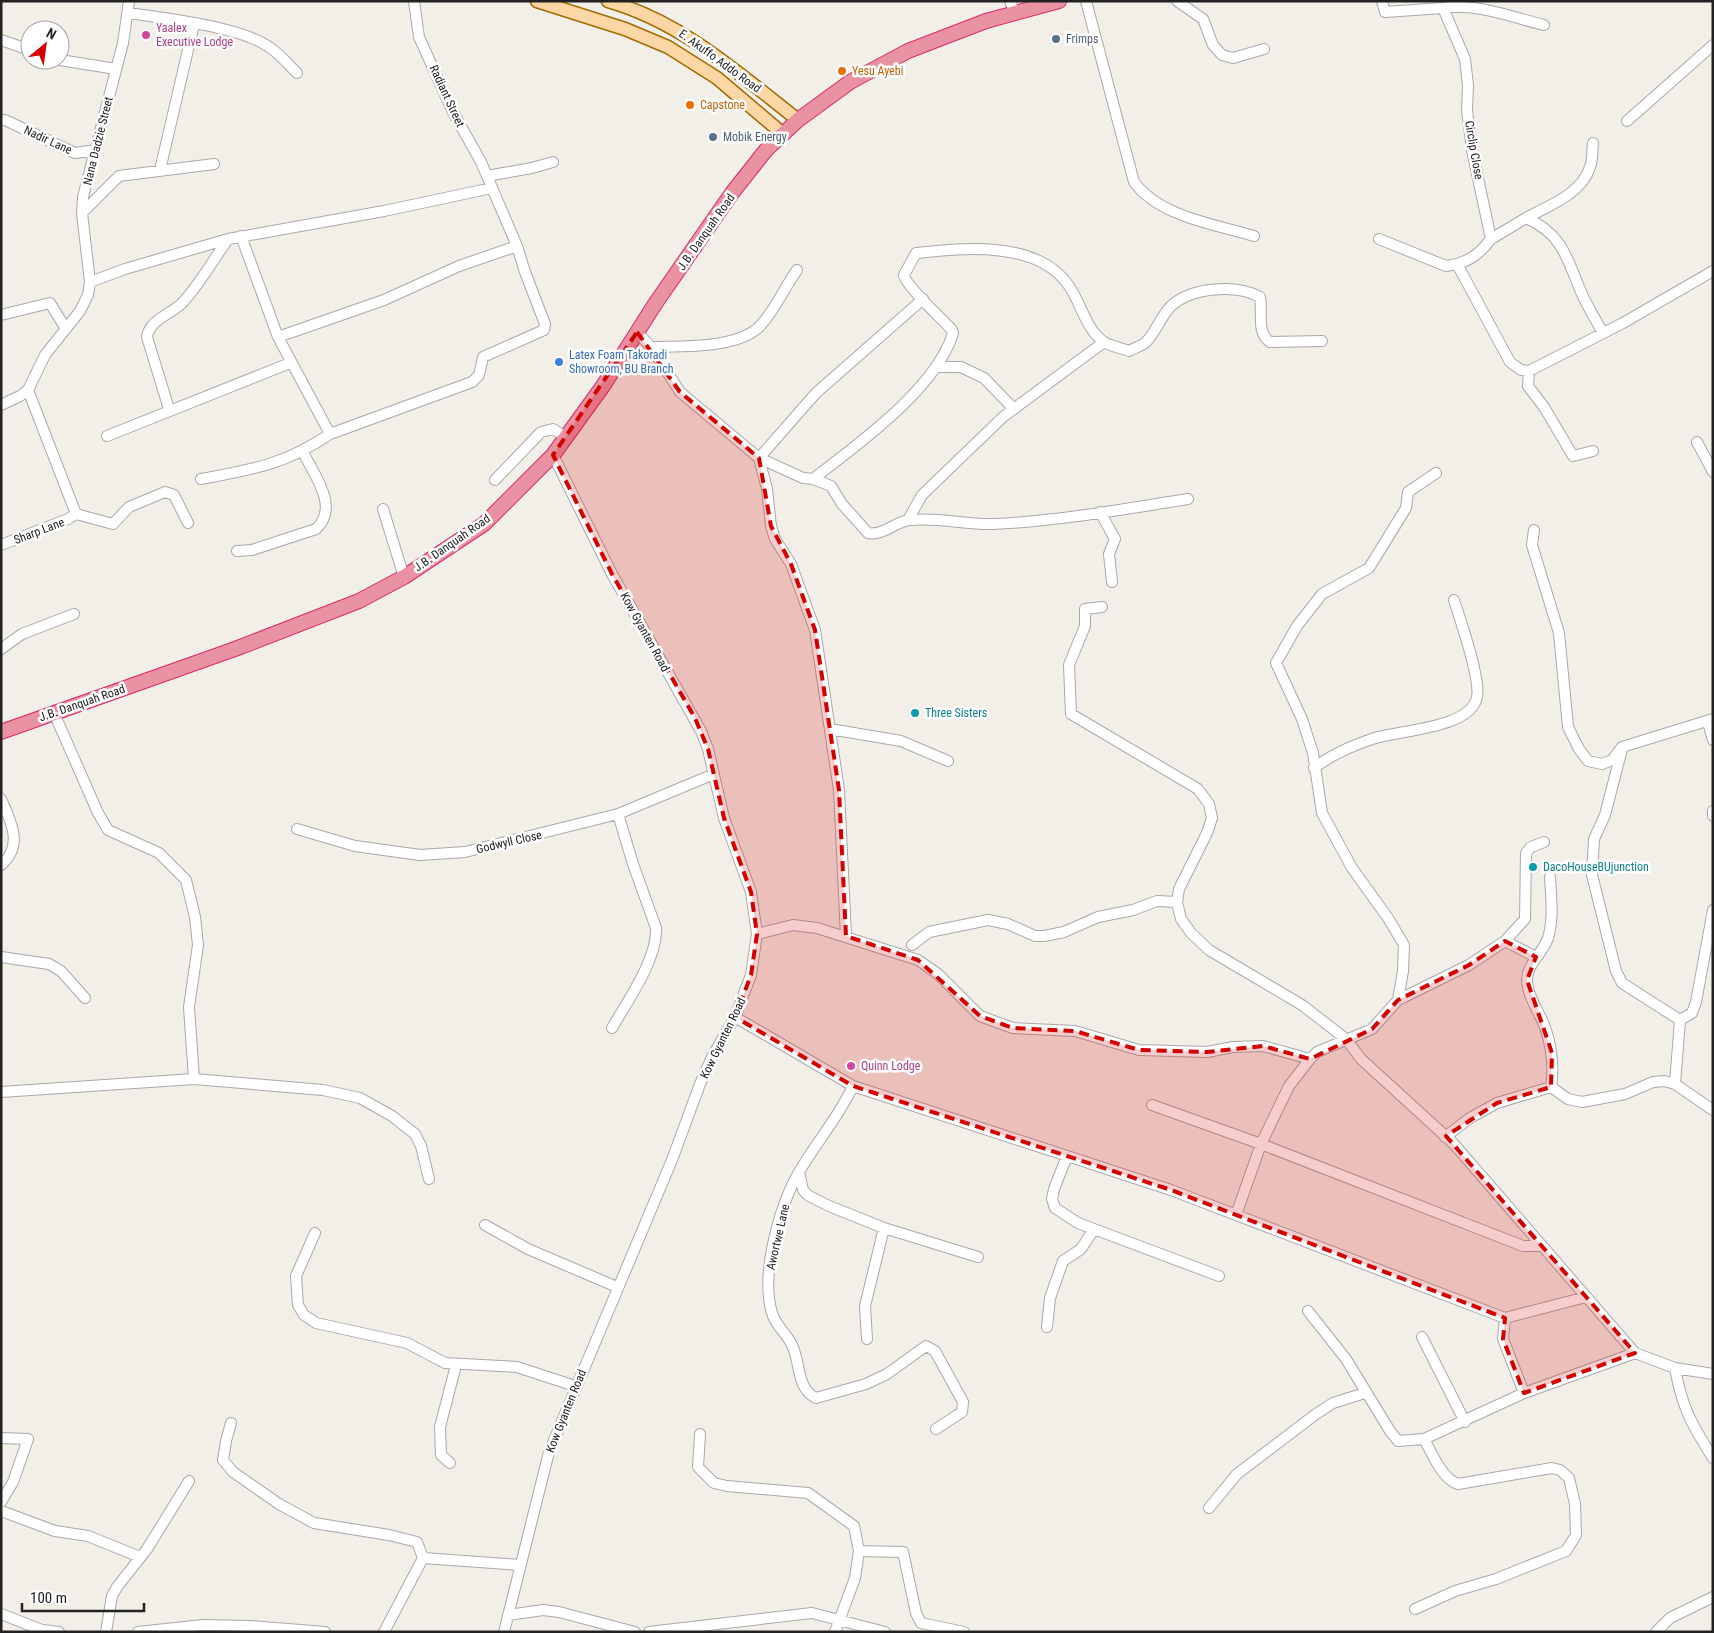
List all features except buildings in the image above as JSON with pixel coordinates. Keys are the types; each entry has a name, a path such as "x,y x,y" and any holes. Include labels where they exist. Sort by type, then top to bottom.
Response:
{"highway":[{"name":"J.B. Danquah Road","path":"1,732 304,624 358,601 404,577 484,524 553,455 603,386 637,332 732,194 766,150 798,120 850,82 908,50 1013,7 1059,1"}],"main road":[{"name":"E. Akuffo Addo Road","path":"537,1 625,28 668,47 717,78 783,134"},
{"name":"E. Akuffo Addo Road","path":"608,1 676,28 707,49 798,120"}],"street":[{"name":"Nana Dadzie Street","path":"90,282 82,213 83,196 116,69 129,1"},
{"name":"Radiant Street","path":"330,434 472,382 479,375 483,356 544,330 545,324 517,246 487,176 453,112 419,37 414,1"},
{"path":"1086,1 1134,182 1144,196 1166,209 1254,236"},
{"path":"1177,1 1203,19 1213,45 1222,55 1233,58 1264,49"},
{"path":"1382,1 1385,12 1452,6 1498,13 1544,25"},
{"name":"Circlip Close","path":"1443,8 1465,59 1468,85 1467,110 1472,150 1484,201 1490,239"},
{"path":"128,13 241,34 268,45 297,73"},
{"path":"160,170 194,24"},
{"path":"1,40 20,47"},
{"path":"1627,121 1713,45"},
{"path":"70,62 116,69"},
{"name":"Nadir Lane","path":"1,120 5,120 75,153 96,150"},
{"path":"1379,239 1440,265 1457,264 1480,254 1490,239 1568,195 1581,182 1590,168 1593,143"},
{"path":"487,176 532,168 553,162"},
{"path":"82,213 119,176 214,164"},
{"path":"1,405 28,390 45,355 80,311 90,282 125,269 228,239 384,211 492,188"},
{"path":"1526,218 1538,223 1557,239 1569,258 1581,292 1603,334"},
{"path":"201,479 277,463 303,452 330,434 278,337 241,236"},
{"path":"169,410 147,337 148,330 181,304 228,239"},
{"path":"278,337 384,300 459,266 517,246"},
{"path":"813,479 895,413 937,368 953,333 905,279 904,275 916,252 972,247 997,250 1049,266 1069,286 1091,328 1104,342 1129,350 1146,343 1172,306 1198,292 1220,288 1253,293 1260,297 1261,332 1264,339 1270,342 1322,340"},
{"path":"1457,264 1510,362 1521,370 1529,371 1603,334 1713,271"},
{"path":"652,347 701,346 742,338 759,328 772,312 797,270"},
{"path":"759,458 816,393 923,299"},
{"path":"1,315 50,303 66,329"},
{"path":"637,332 652,347 680,392 759,458 803,478 813,479 831,486 842,504 868,533 874,534 908,520 935,518 951,522 993,524 1188,500"},
{"path":"908,520 922,496 1003,417 1104,342"},
{"path":"106,436 290,362"},
{"path":"937,368 961,367 984,378 1014,410"},
{"path":"1529,371 1528,386 1544,407 1573,456 1593,451"},
{"path":"28,390 76,514 112,524 129,508 166,492 174,495 188,524"},
{"path":"495,480 541,432 553,429 566,437"},
{"path":"1697,442 1713,472"},
{"path":"237,551 252,550 316,529 322,524 328,510 326,501 303,452"},
{"name":"Kow Gyanten Road","path":"504,1632 549,1452 575,1386 668,1169 708,1066 734,1017 751,975 757,934 750,892 724,818 708,749 695,718 612,574 553,455"},
{"path":"759,458 767,489 771,526 775,538 791,564 815,630 839,790 846,936"},
{"path":"1398,1000 1403,971 1404,945 1388,918 1352,868 1322,813 1312,753 1302,719 1276,663 1297,626 1322,594 1369,568 1406,508 1408,492 1436,473"},
{"path":"383,509 404,577"},
{"path":"1100,512 1115,539 1109,554 1112,582"},
{"name":"Sharp Lane","path":"1,545 68,519 76,514"},
{"path":"1534,530 1532,545 1560,633 1568,727 1579,749 1588,760 1602,764 1612,760 1622,747 1710,720 1713,740"},
{"path":"1314,768 1329,756 1373,738 1448,722 1469,712 1477,697 1468,645 1454,600"},
{"path":"1102,607 1086,609 1085,626 1069,665 1071,714 1198,789 1209,804 1212,818 1207,833 1178,890 1177,902 1181,920 1198,941 1209,950 1302,1005 1346,1039 1362,1059 1445,1136 1483,1177 1635,1353 1675,1368 1713,1374"},
{"path":"1,649 22,634 74,614"},
{"path":"54,713 98,813 108,830 159,853 186,880 195,917 198,945 189,1007 194,1079"},
{"path":"830,729 901,740 948,761"},
{"path":"1622,747 1605,815 1594,840 1592,876 1616,971 1622,983 1680,1020"},
{"name":"Godwyll Close","path":"297,829 355,846 420,855 465,852 618,814 714,774"},
{"path":"1,799 13,825 14,842 12,851 1,864"},
{"path":"1713,811 1713,816"},
{"path":"612,1028 642,974 657,935 655,923 633,864 618,814"},
{"path":"1236,1215 1261,1144 1289,1086 1310,1059 1317,1052 1372,1029 1398,1000 1469,965 1506,941 1525,919 1526,853 1531,847 1544,842"},
{"path":"1550,877 1552,918 1547,940 1536,957 1527,980 1546,1030 1552,1053 1553,1075 1550,1087"},
{"path":"912,944 930,932 988,920 1008,924 1035,936 1044,936 1064,932 1098,917 1133,910 1157,901 1177,902"},
{"path":"1680,1020 1692,1013 1696,1002 1713,910"},
{"path":"757,934 793,926 817,928 918,960 938,974 980,1016 1013,1028 1074,1031 1139,1050 1208,1052 1233,1047 1263,1046 1310,1059"},
{"path":"1506,941 1536,957"},
{"path":"1,957 49,964 56,967 85,998"},
{"path":"734,1017 853,1086 1171,1190 1505,1318 1586,1296"},
{"path":"1675,1084 1680,1020"},
{"path":"1,1092 194,1079 323,1090 360,1098 392,1116 415,1134 421,1146 429,1179"},
{"path":"1550,1087 1568,1099 1582,1102 1625,1094 1653,1082 1675,1084 1713,1110"},
{"name":"Awortwe Lane","path":"853,1086 840,1112 799,1172 786,1201 772,1250 768,1299 773,1317 793,1346 804,1388 816,1398 866,1384 887,1374 926,1346 935,1352 963,1402 962,1412 936,1429"},
{"path":"1445,1136 1470,1118 1497,1103 1550,1087"},
{"path":"1152,1105 1261,1144 1522,1246 1541,1246"},
{"path":"1067,1156 1054,1190 1052,1199 1055,1208 1078,1223 1220,1276"},
{"path":"799,1172 804,1190 809,1196 829,1206 884,1228 978,1257"},
{"path":"485,1225 528,1249 617,1287"},
{"path":"867,1338 865,1306 884,1228"},
{"path":"1047,1327 1050,1298 1063,1262 1081,1249 1094,1229"},
{"path":"315,1233 295,1284 298,1305 309,1320 327,1326 407,1343 437,1360 456,1365 504,1364 575,1386"},
{"path":"1308,1311 1346,1358 1365,1393 1398,1440 1424,1439 1465,1422 1524,1393 1635,1353"},
{"path":"1505,1318 1503,1339 1524,1393"},
{"path":"1422,1337 1465,1422"},
{"path":"450,1464 441,1456 440,1427 456,1365"},
{"path":"1675,1368 1679,1394 1689,1420 1713,1458"},
{"path":"1209,1508 1237,1474 1316,1414 1333,1403 1365,1393"},
{"path":"231,1422 223,1460 233,1472 279,1504 314,1523 389,1534 417,1542 423,1558 384,1632"},
{"path":"700,1434 698,1467 714,1483 727,1486 808,1492 854,1526 859,1551 854,1578 835,1632"},
{"path":"1,1438 28,1439 13,1482 1,1502"},
{"path":"1416,1610 1455,1591 1543,1562 1566,1551 1576,1535 1575,1504 1569,1478 1560,1470 1552,1468 1458,1484 1447,1476 1424,1439"},
{"path":"106,1632 112,1596 121,1580 140,1557 189,1481"},
{"path":"1,1511 55,1530 88,1536 140,1557"},
{"path":"859,1551 900,1552 905,1554 918,1627 964,1632"},
{"path":"423,1558 520,1565"},
{"path":"1656,1632 1670,1618 1713,1597"},
{"path":"508,1615 543,1610 559,1612 635,1632"},
{"path":"649,1632 812,1613 885,1632"},
{"path":"1,1614 42,1630 59,1632"},
{"path":"138,1632 203,1625 250,1626 325,1632"}],"highlighted area":[{"path":"637,332 680,392 759,458 771,526 791,564 815,630 839,790 846,936 918,960 980,1016 1013,1028 1075,1031 1139,1050 1207,1052 1263,1046 1310,1059 1372,1029 1398,1000 1469,965 1505,941 1536,957 1527,980 1552,1053 1551,1087 1497,1103 1446,1136 1635,1353 1524,1393 1503,1339 1505,1318 1171,1190 853,1086 735,1017 751,975 757,934 751,892 724,818 708,749 695,718 612,574 553,455"}],"place":[{"name":"Yaalex Executive Lodge","path":"146,35"},
{"name":"Frimps","path":"1056,39"},
{"name":"Yesu Ayebi","path":"842,71"},
{"name":"Capstone","path":"690,105"},
{"name":"Mobik Energy","path":"713,137"},
{"name":"Latex Foam Takoradi Showroom, BU Branch","path":"559,362"},
{"name":"Three Sisters","path":"915,713"},
{"name":"DacoHouseBUjunction","path":"1533,867"},
{"name":"Quinn Lodge","path":"851,1066"}]}
